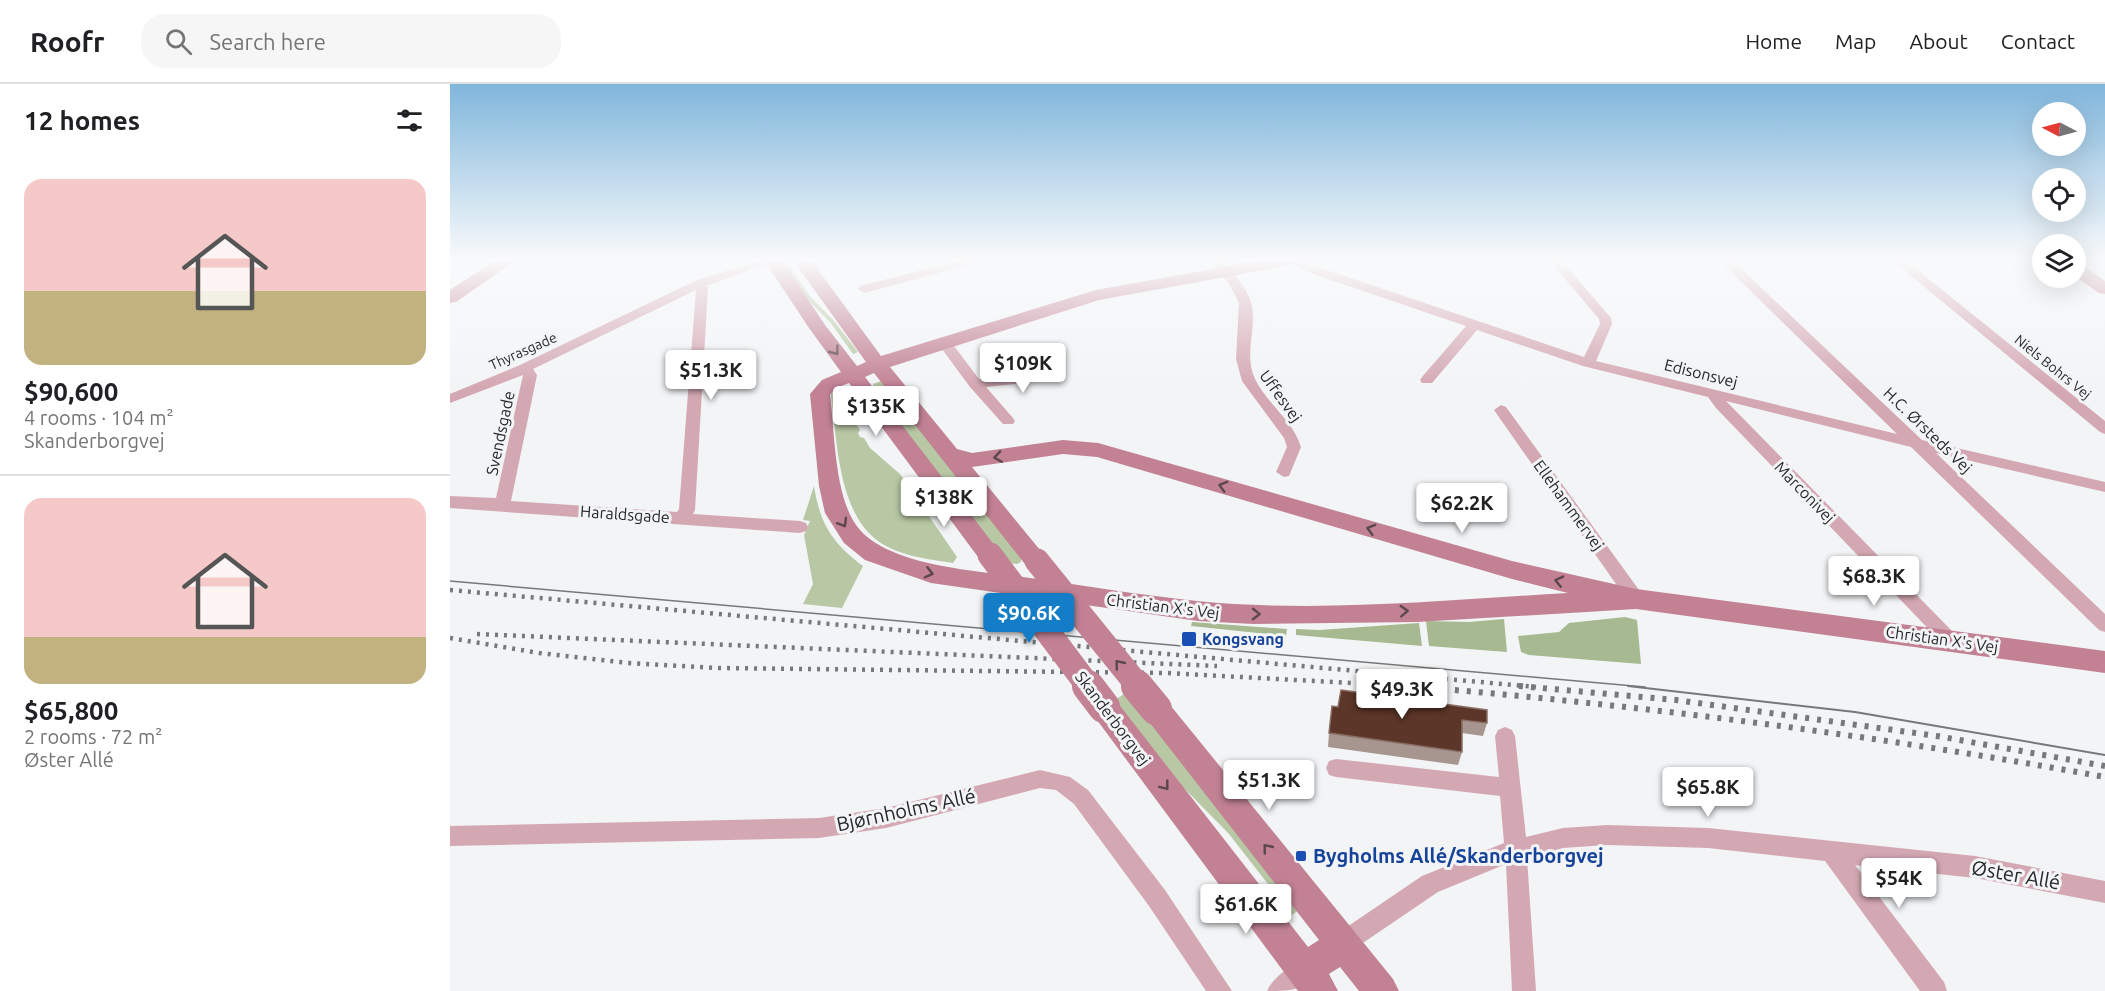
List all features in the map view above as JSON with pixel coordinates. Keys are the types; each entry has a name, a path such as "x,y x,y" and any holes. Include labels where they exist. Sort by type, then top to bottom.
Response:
{"street":[{"name":"Thyrasgade","path":"450,399 525,368 661,302"},
{"path":"682,517 687,510 701,302"},
{"name":"Skanderborgvej","path":"800,302 1104,707 1302,984 1343,943"},
{"path":"831,302 1381,991"},
{"path":"852,374 943,341 1074,302"},
{"name":"Uffesvej","path":"1244,302 1241,355 1245,372 1249,381 1291,437 1294,447 1284,472"},
{"name":"Edisonsvej","path":"1409,302 1588,363 1917,444 2105,487"},
{"path":"1588,363 1606,324 1605,318 1591,302"},
{"name":"H.C. Ørsteds Vej","path":"1769,302 2105,625"},
{"name":"Niels Bohrs Vej","path":"1950,302 2105,429"},
{"path":"1427,380 1475,324"},
{"path":"943,341 975,384 1008,421"},
{"path":"975,384 1015,380 1019,377 1020,350"},
{"name":"Svendsgade","path":"500,506 504,500 530,375 525,368"},
{"name":"Christian X's Vej","path":"852,374 829,384 820,394 830,486 837,513 852,537 874,554 931,574 1148,605 1234,614 1346,614 1636,599"},
{"name":"Marconivej","path":"1713,394 1721,405 1949,639"},
{"name":"Ellehammervej","path":"1501,411 1636,599"},
{"name":"Christian X's Vej","path":"951,455 972,460 1064,447 1098,450 1512,570 1636,599 1949,639 2105,662"},
{"name":"Haraldsgade","path":"450,502 800,527"},
{"path":"1505,736 1516,850 1524,991"},
{"path":"1336,768 1510,788"},
{"name":"Bjørnholms Allé","path":"450,836 819,828 886,818 1040,779 1052,779 1067,784 1081,797 1157,898 1220,991"},
{"name":"Øster Allé","path":"1343,943 1381,915 1430,884 1474,864 1563,838 1607,835 1708,838 1975,867 2105,892"},
{"path":"1831,851 1935,991"}],"green space":[{"path":"810,302 816,302 834,321 858,352 853,354 830,322"},
{"path":"881,381 1021,557 1021,562 1008,563 875,392 873,384"},
{"path":"833,392 860,430 858,433 860,437 864,438 870,448 900,474 957,557 953,563 895,550 878,541 865,528 847,494 842,474 831,395"},
{"path":"814,486 820,511 829,532 852,558 863,566 842,608 803,604 813,584 804,535 810,521 803,520"},
{"path":"1625,617 1637,620 1641,664 1529,655 1521,652 1518,636 1559,632 1569,623"},
{"path":"1504,619 1507,652 1429,646 1426,621 1469,622"},
{"path":"1192,622 1287,629 1286,636 1191,626"},
{"path":"1419,623 1422,646 1296,635 1296,629 1319,630"},
{"path":"1127,692 1299,910 1292,915 1229,834 1183,787 1115,700"}],"building":[{"path":"1341,690 1487,710 1487,723 1462,720 1462,752 1329,733 1332,706 1338,707"}],"tram line":[{"path":"450,581 1645,687"},
{"path":"1628,686 1855,712 2105,755"}],"railway":[{"path":"450,590 1536,687"},
{"path":"477,634 1217,666"},
{"path":"450,638 539,653 628,663 717,668 1167,673 1408,686"},
{"path":"1408,686 1425,687"},
{"path":"1408,686 1582,702 1757,723 1931,748 2105,777"},
{"path":"1519,686 1676,700 1937,736 2105,766"}],"place":[{"name":"Kongsvang","path":"1189,639"},
{"name":"Bygholms Allé/Skanderborgvej","path":"1301,856"}]}
